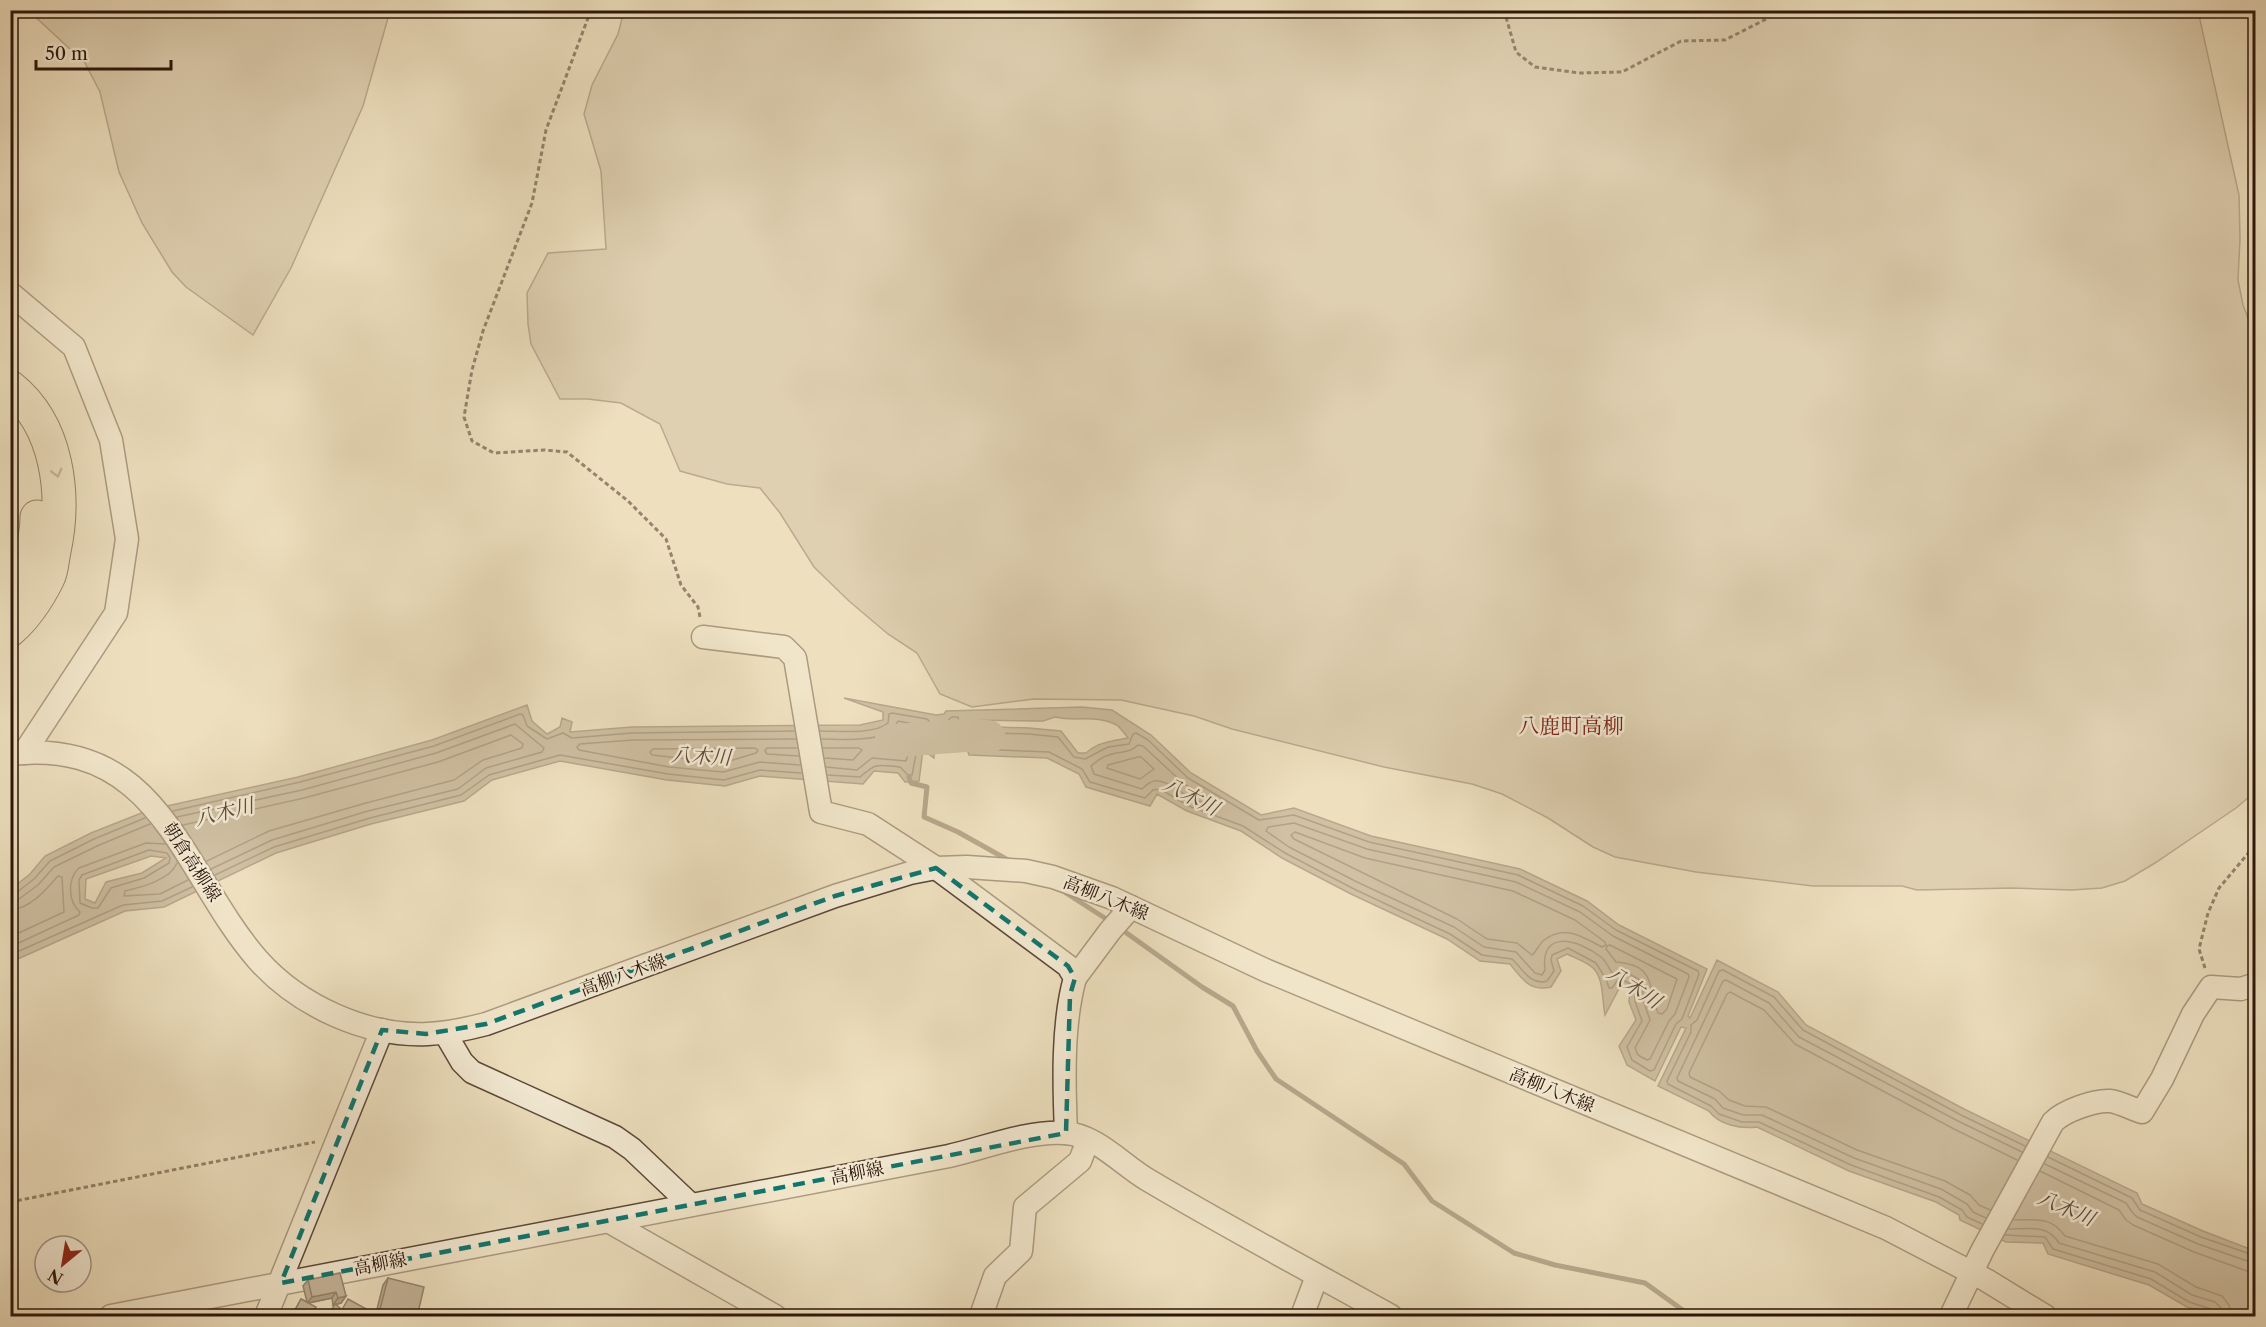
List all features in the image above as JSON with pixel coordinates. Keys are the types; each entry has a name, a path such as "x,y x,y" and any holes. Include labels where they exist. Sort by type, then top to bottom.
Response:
{"highway":[{"path":"10,387 24,398 47,438 59,483 59,529 49,576 19,622 10,630"},
{"path":"10,420 29,450 37,491 37,534 24,573 10,596"}],"street":[{"path":"10,293 74,347 111,440 127,539 116,613 17,754"},
{"path":"703,637 784,647 795,658 821,812 868,824 936,868 1062,960 1075,978"},
{"name":"朝倉高柳線","path":"17,754 59,753 83,759 104,768 142,795 173,831 245,943 272,974 304,999 351,1021 382,1030"},
{"name":"高柳八木線","path":"382,1030 404,1033 445,1033 514,1016 853,890 910,873 936,868 999,868 1053,876 1081,886 1121,920 1265,970 1864,1219 1973,1273 2044,1317"},
{"path":"1066,1133 1064,1080 1070,995 1075,978 1121,920"},
{"path":"1950,1317 1982,1251 2053,1122 2061,1114 2077,1108 2109,1101 2142,1112 2180,1045 2193,1014 2211,987 2241,989 2256,984"},
{"path":"266,1317 382,1030"},
{"path":"445,1033 462,1062 472,1072 615,1137 632,1149 690,1205"},
{"name":"高柳線","path":"111,1317 949,1156 1023,1138 1066,1133 1088,1140 1147,1180 1390,1317"},
{"path":"981,1317 995,1276 1021,1251 1025,1207 1080,1161 1088,1140"},
{"path":"608,1221 775,1317"},
{"path":"1302,1317 1317,1276"}],"path":[{"path":"591,10 546,130 532,203 483,331 472,370 465,417 472,441 494,453 544,450 567,452 628,501 666,539 681,585 698,606 703,637"},
{"path":"1504,10 1516,52 1535,67 1579,74 1622,72 1681,41 1725,40 1778,13 1794,10"},
{"path":"2211,987 2199,949 2208,913 2219,888 2256,844"},
{"path":"10,1202 340,1137"}],"highlighted area":[{"path":"936,868 1068,966 1075,978 1070,995 1066,1133 281,1283 382,1030 426,1034 486,1024 835,896"}],"shaded area":[{"path":"29,11 390,11 363,106 291,268 253,335 186,287 172,272 142,223 119,172 100,92 85,63"},
{"path":"624,11 2198,11 2239,195 2238,280 2243,305 2255,336 2255,792 2236,808 2155,863 2125,881 2102,888 1917,890 1902,886 1813,886 1696,872 1615,857 1593,847 1548,818 1502,794 1472,784 1384,767 1232,729 1194,716 1121,700 1034,699 972,707 940,694 917,653 888,634 814,567 780,513 760,488 727,484 680,471 660,424 621,403 588,399 560,399 531,344 527,293 548,253 606,249 601,171 584,114 592,85 618,34"}],"water":[{"path":"844,698 936,715 944,714 946,711 1082,707 1112,710 1151,735 1191,773 1261,815 1294,808 1371,836 1520,869 1587,901 1619,925 1707,969 1688,1016 1690,1018 1717,960 1778,992 1806,1025 1964,1109 2137,1193 2142,1204 2255,1251 2255,1316 2218,1316 2187,1307 2149,1285 2048,1254 2043,1243 2006,1242 1960,1220 1959,1215 1936,1202 1849,1171 1757,1127 1737,1127 1718,1120 1709,1111 1658,1086 1686,1028 1681,1027 1655,1081 1627,1065 1619,1046 1636,1020 1629,1002 1630,989 1621,985 1605,1015 1597,972 1588,964 1567,954 1557,959 1561,971 1551,987 1537,988 1527,983 1510,964 1480,961 1447,939 1351,894 1282,858 1241,831 1187,811 1157,794 1150,806 1086,787 1079,774 1047,758 969,755 967,749 952,749 950,741 944,738 944,722 935,723 934,758 923,750 919,781 905,782 898,773 874,771 863,784 760,776 725,786 667,780 560,761 492,780 464,801 371,824 276,853 164,907 125,911 11,962 11,889 30,874 45,856 91,833 149,810 298,777 432,740 527,705 532,721 547,734 560,727 562,718 572,722 570,732 632,727 860,725 883,720 883,712","holes":["1055,717 1111,722 1118,726 1128,738 1100,744 1086,753 1078,753 1061,731 966,726 965,720 1043,721","151,856 166,858 142,873 106,882 95,903 85,899 86,879"]}],"building":[{"path":"340,1273 346,1296 338,1298 336,1292 312,1297 308,1280"},
{"path":"388,1278 424,1287 417,1317 391,1317 379,1313"},
{"path":"301,1299 316,1307 311,1317 292,1316"},
{"path":"348,1299 370,1311 366,1317 338,1317"},
{"path":"335,1304 340,1308 335,1317 322,1317 325,1311 330,1313"}],"waterway":[{"name":"八木川","path":"891,741 972,735 989,737"},
{"path":"909,777 911,783 927,787 924,817 958,832 1008,860"},
{"path":"1066,893 1111,922"},
{"path":"1121,929 1202,987 1233,1006 1257,1051 1276,1079 1404,1164 1432,1201 1514,1253 1555,1265 1645,1283 1691,1316"}],"district":[{"name":"八鹿町高柳","path":"1571,726"}]}
